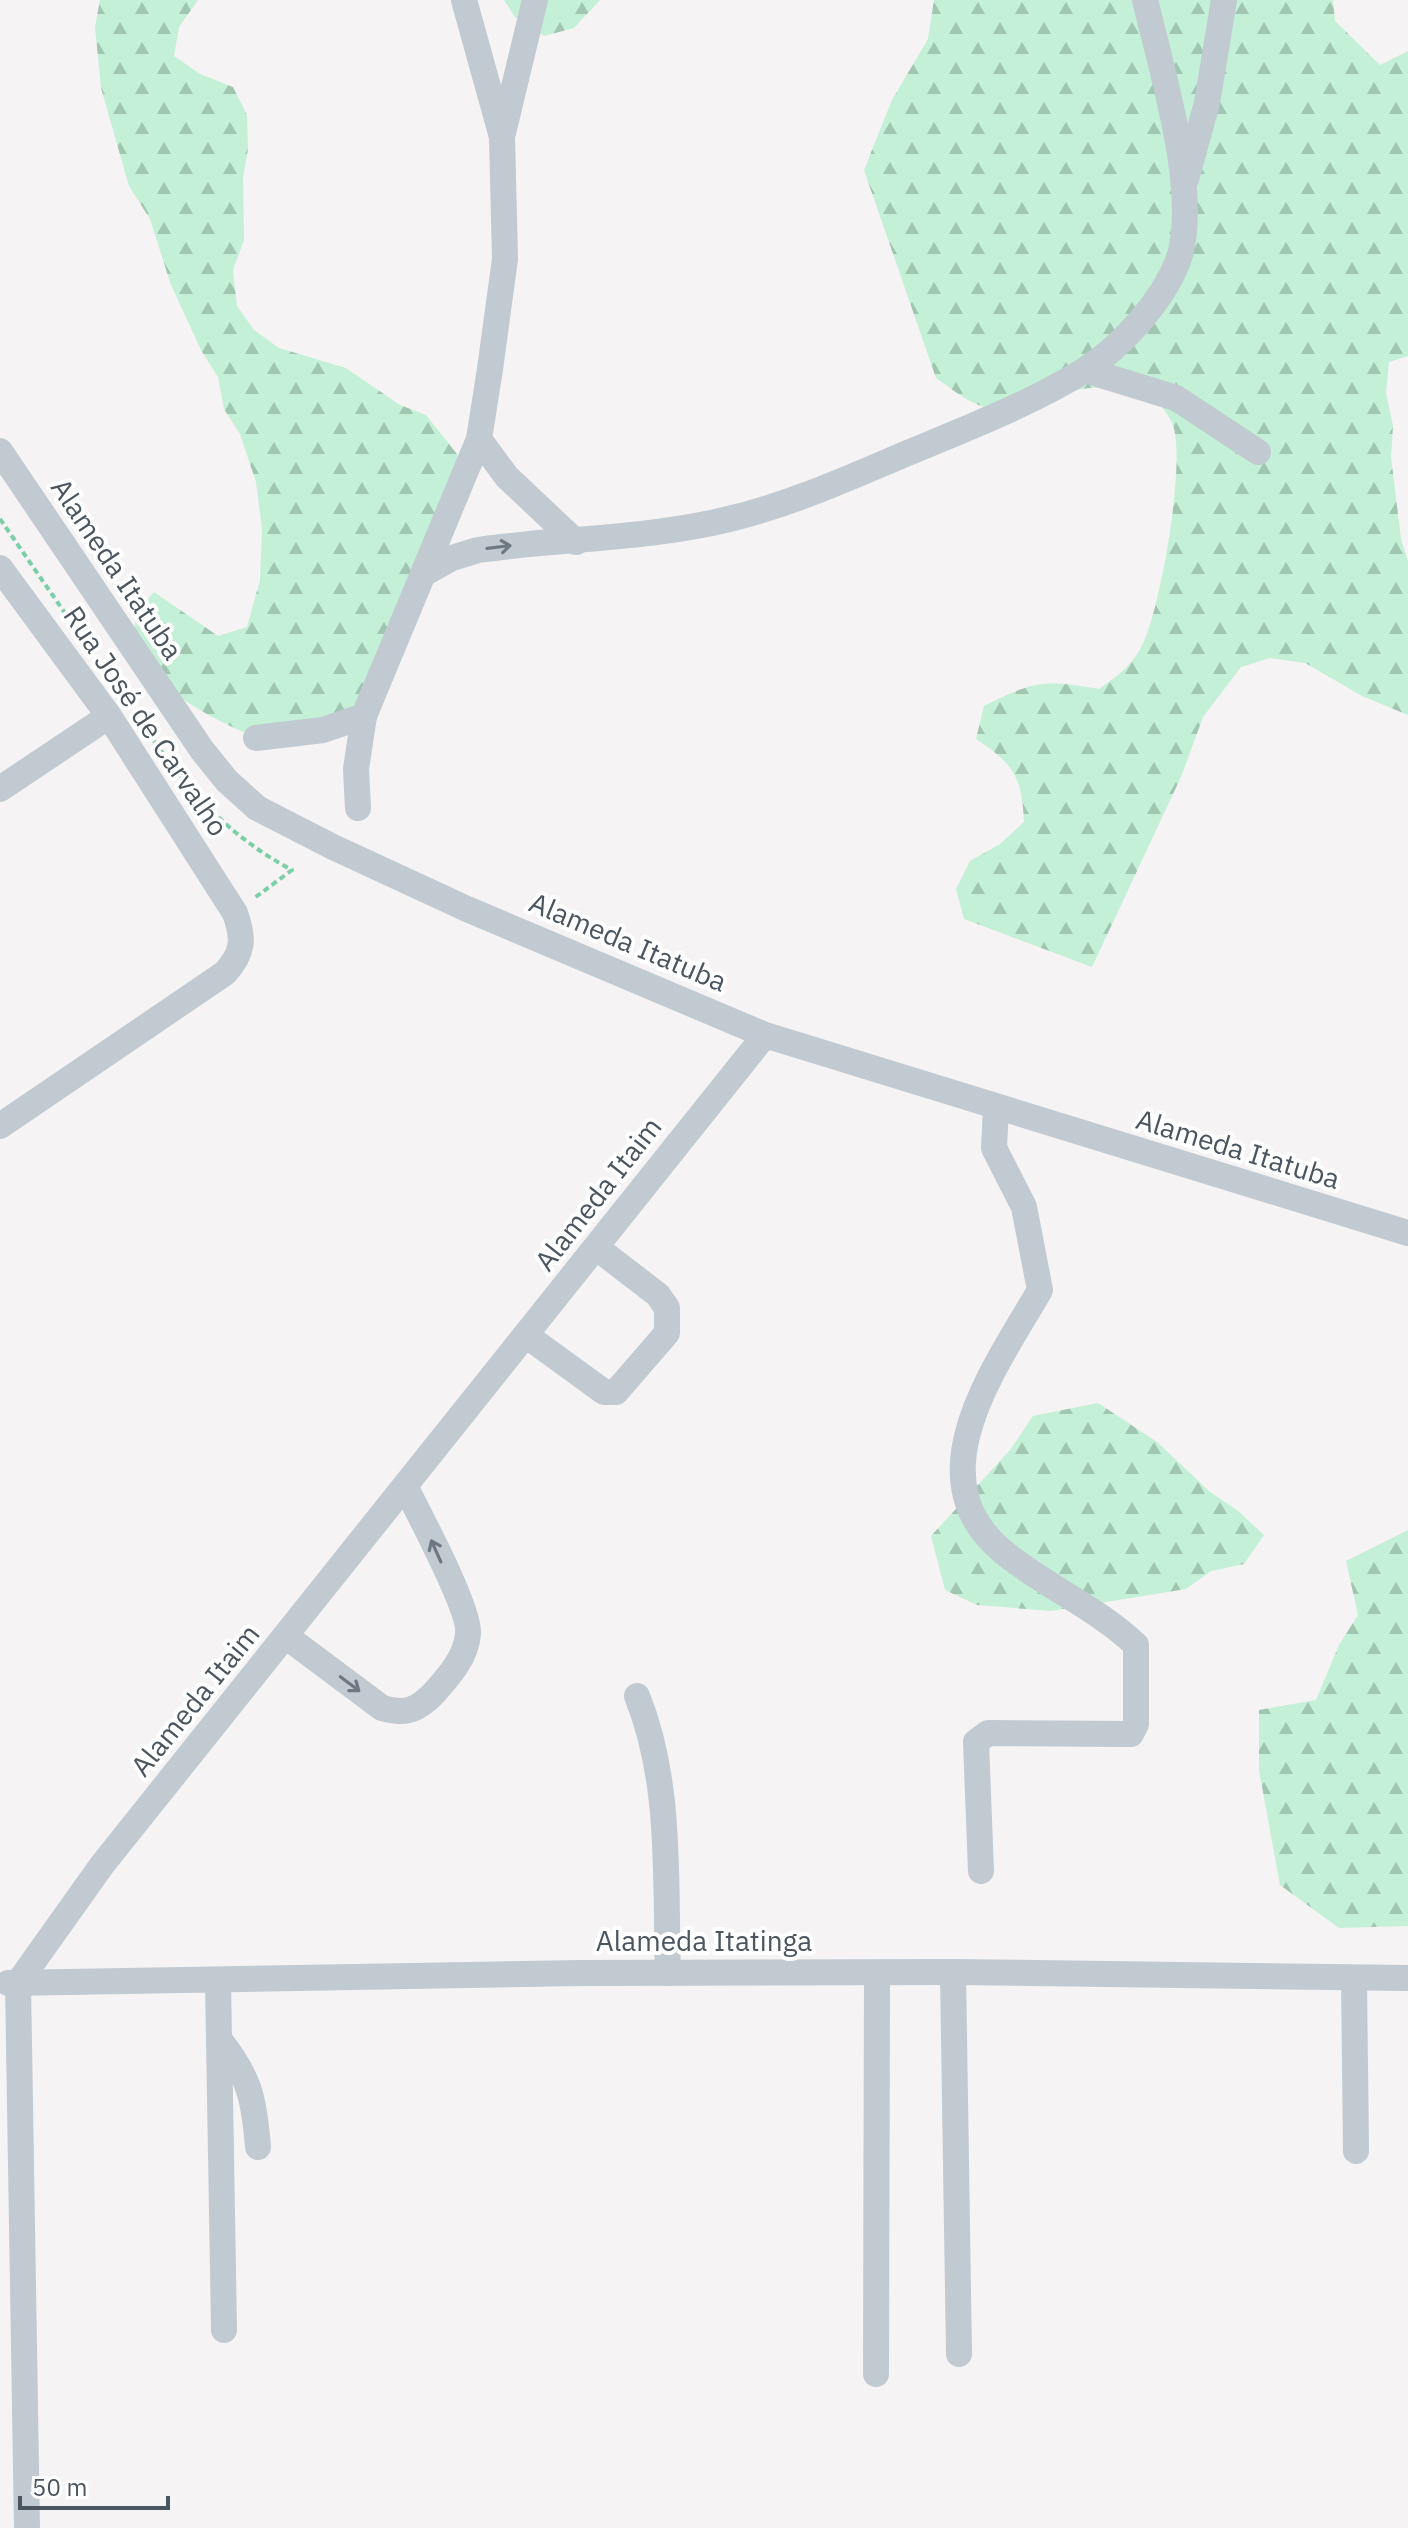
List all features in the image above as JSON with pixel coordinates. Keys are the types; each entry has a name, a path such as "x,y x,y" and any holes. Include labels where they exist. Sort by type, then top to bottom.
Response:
{"street":[{"path":"358,808 356,769 364,716 427,572 479,439 505,259 502,137 464,0"},
{"path":"502,137 535,0"},
{"path":"427,572 452,558 478,550 576,542 729,519 798,499 968,428 1085,370 1120,342 1165,286 1178,260 1186,227 1184,187 1145,0"},
{"path":"1184,187 1207,103 1224,0"},
{"path":"1085,370 1176,398 1258,452"},
{"path":"479,439 507,477 576,542"},
{"name":"Alameda Itatuba","path":"0,451 202,750 227,781 257,808 467,909 765,1035 1408,1233"},
{"name":"Rua José de Carvalho","path":"0,568 109,716 235,913"},
{"path":"0,789 109,716"},
{"path":"256,738 323,730 364,716"},
{"path":"0,1126 225,973 239,958 243,943 235,913"},
{"name":"Alameda Itaim","path":"9,1982 765,1035"},
{"path":"981,1871 976,1742 988,1733 1131,1734 1136,1724 1136,1645 1116,1626 1002,1551 974,1520 962,1481 966,1436 978,1398 1040,1290 1024,1207 994,1148 996,1107"},
{"path":"527,1336 604,1392 616,1392 667,1333 667,1308 658,1295 597,1248"},
{"path":"287,1637 382,1708 400,1714 416,1709 450,1675 462,1657 469,1624 406,1488"},
{"path":"637,1696 652,1732 660,1782 668,1973"},
{"path":"953,1972 959,2354"},
{"name":"Alameda Itatinga","path":"9,1982 953,1972 1408,1978"},
{"path":"876,2374 877,1973"},
{"path":"1354,1978 1356,2151"},
{"path":"218,1980 224,2330"},
{"path":"9,1982 27,2528"},
{"path":"219,2039 239,2065 254,2097 258,2147"}],"path":[{"path":"0,519 87,644"},
{"path":"149,734 197,797 250,848 292,870 235,913"}],"green space":[{"path":"100,0 198,0 179,27 174,56 200,74 233,87 247,115 248,149 243,178 244,240 233,270 237,306 254,330 279,348 346,368 400,405 426,415 457,454 463,487 350,716 268,742 203,712 180,697 159,680 143,661 135,641 137,616 154,592 218,636 247,627 260,580 262,529 256,482 240,434 224,409 218,377 202,352 171,285 150,219 129,186 101,88 95,27"},
{"path":"504,0 600,0 574,28 544,36 515,17"},
{"path":"934,0 1333,0 1335,21 1380,65 1408,51 1408,356 1389,362 1386,393 1393,426 1391,457 1401,539 1408,562 1408,715 1362,696 1305,663 1270,658 1241,667 1203,717 1181,777 1092,967 964,919 956,889 970,861 1000,844 1024,822 1021,794 1014,773 999,756 976,739 984,706 1015,691 1039,684 1099,689 1136,656 1151,623 1164,566 1174,500 1176,443 1173,425 1164,409 1151,396 1137,390 1088,388 995,409 971,402 936,378 864,170 892,100 928,39"},
{"path":"1098,1403 1157,1442 1209,1491 1238,1511 1264,1535 1244,1564 1211,1571 1186,1589 1051,1611 977,1605 945,1590 931,1536 1010,1450 1033,1416"},
{"path":"1408,1530 1408,1926 1339,1928 1280,1885 1259,1770 1259,1710 1316,1700 1339,1645 1358,1615 1346,1561"}]}
